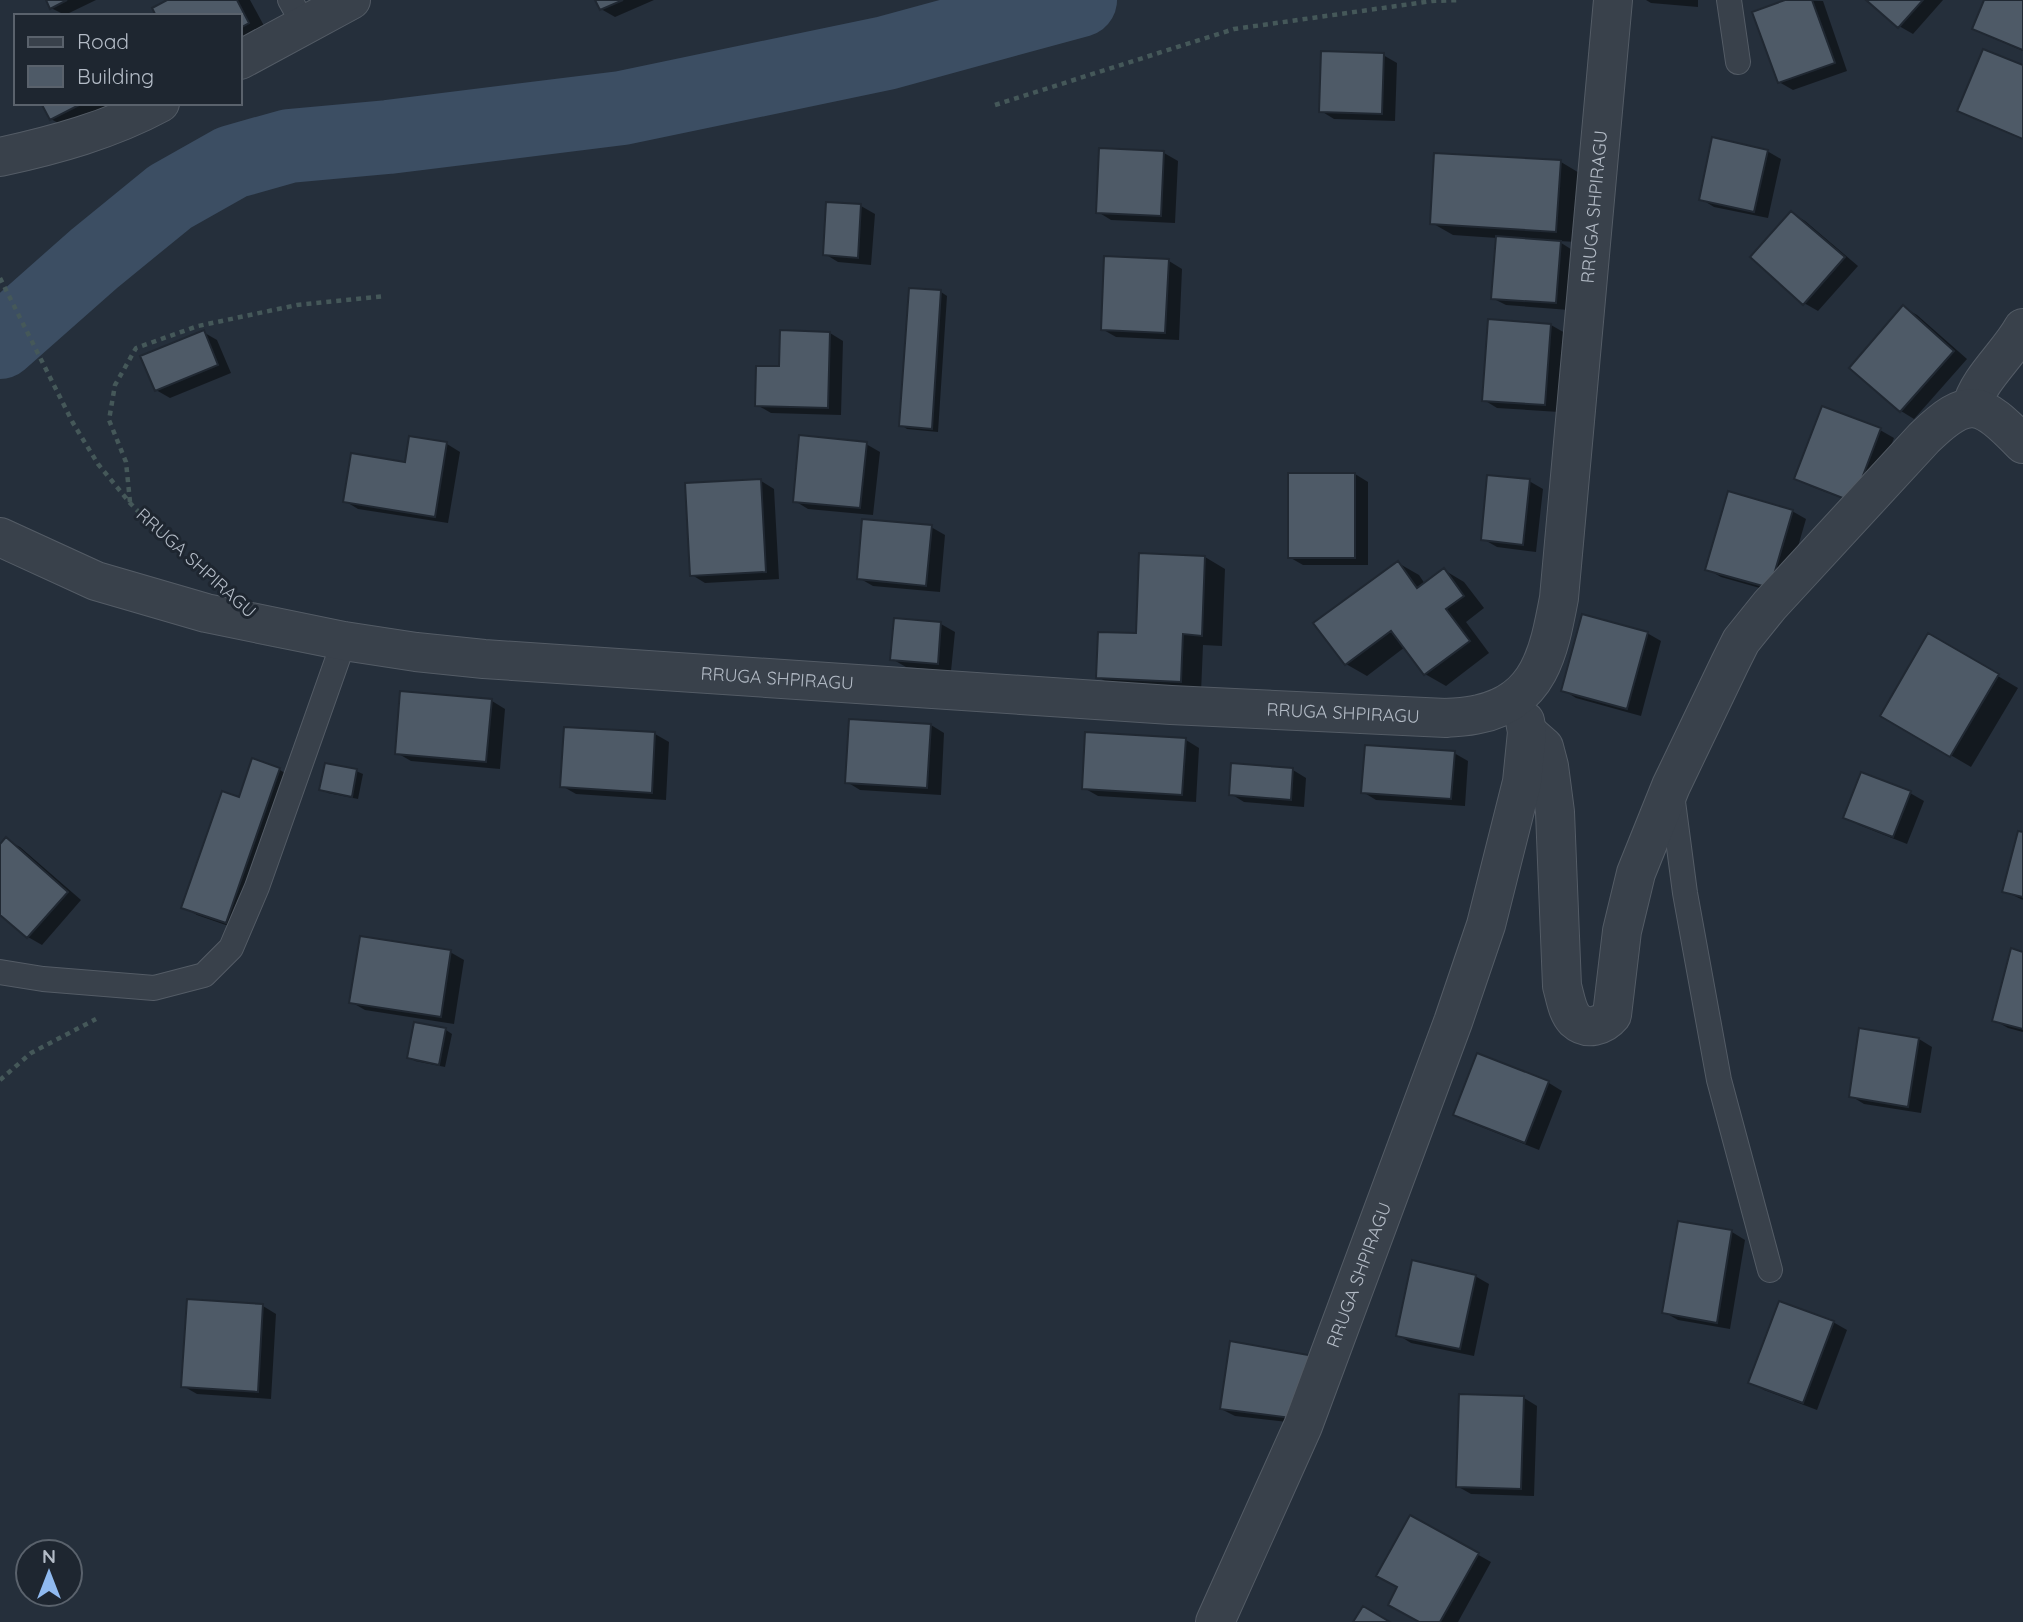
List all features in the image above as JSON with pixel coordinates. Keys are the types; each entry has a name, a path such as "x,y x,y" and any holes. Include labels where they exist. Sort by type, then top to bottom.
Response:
{"street":[{"path":"242,58 297,13 351,0"},
{"name":"RRUGA SHPIRAGU","path":"1219,1613 1303,1426 1453,1022 1500,875 1522,782 1523,714 1534,680 1545,659 1559,598 1613,0"},
{"path":"0,157 86,135 156,105"},
{"path":"1971,408 1980,387 2015,343 2023,328"},
{"path":"1523,714 1544,747 1549,766 1555,812 1562,986 1575,1020 1596,1026 1605,1023 1612,1015 1622,931 1636,873 1671,786 1741,641 1756,621 1924,438 1949,415 1971,408 1983,410 1996,416 2023,444"},
{"name":"RRUGA SHPIRAGU","path":"0,537 96,581 206,613 344,641 416,652 484,659 1324,713 1446,718 1480,714 1505,705 1523,714"}],"lane":[{"path":"1729,0 1738,62"},
{"path":"0,972 43,979 153,988 204,975 231,948 257,887 344,641"},
{"path":"1671,786 1685,893 1719,1080 1770,1270"}],"path":[{"path":"995,105 1234,29 1432,1 1461,0"},
{"name":"RRUGA SHPIRAGU","path":"0,278 73,423 98,464 162,536 203,571"},
{"path":"130,503 126,462 109,420 115,385 135,348 210,323 297,305 385,296"},
{"path":"0,1080 32,1053 153,988"}],"building":[{"path":"46,0 67,0 50,9"},
{"path":"167,0 237,0 249,23 242,27 242,14 155,14 152,8"},
{"path":"595,0 623,0 600,10"},
{"path":"1785,0 1812,0 1835,63 1778,83 1752,12"},
{"path":"1866,0 1923,0 1898,28"},
{"path":"1984,0 2023,0 2023,50 1972,29"},
{"path":"1983,49 2023,65 2023,139 1957,111"},
{"path":"1321,51 1384,53 1382,114 1319,112"},
{"path":"42,105 79,105 50,120"},
{"path":"1712,137 1768,150 1754,212 1699,200"},
{"path":"1099,148 1164,151 1161,216 1096,213"},
{"path":"1434,153 1561,160 1556,232 1430,224"},
{"path":"826,202 861,204 858,258 823,255"},
{"path":"1791,211 1845,257 1803,305 1750,257"},
{"path":"1496,236 1561,241 1556,303 1491,299"},
{"path":"1104,256 1169,259 1165,333 1101,330"},
{"path":"909,288 941,290 932,429 899,426"},
{"path":"1903,305 1954,351 1900,412 1849,368"},
{"path":"1488,319 1551,324 1545,405 1482,401"},
{"path":"204,330 218,365 155,391 140,356"},
{"path":"780,330 830,332 828,408 755,406 756,366 779,366"},
{"path":"1822,406 1881,428 1853,502 1794,479"},
{"path":"799,435 867,442 860,508 793,502"},
{"path":"409,436 447,442 435,517 343,502 351,453 405,462"},
{"path":"1288,473 1355,473 1355,558 1288,558"},
{"path":"1487,475 1530,479 1523,545 1481,540"},
{"path":"761,479 766,572 690,576 685,483"},
{"path":"1728,491 1793,510 1770,588 1705,570"},
{"path":"862,519 932,525 926,586 857,579"},
{"path":"1139,553 1205,556 1202,636 1183,634 1181,682 1096,678 1098,632 1136,633"},
{"path":"1398,561 1417,588 1444,568 1464,596 1446,609 1470,641 1424,675 1391,631 1345,665 1313,623"},
{"path":"1582,614 1648,632 1627,709 1561,691"},
{"path":"894,618 941,622 938,664 890,660"},
{"path":"1928,633 1999,674 1950,757 1880,716"},
{"path":"400,691 492,699 486,762 395,754"},
{"path":"849,719 931,724 927,788 845,783"},
{"path":"564,727 655,732 652,793 560,787"},
{"path":"1085,732 1186,738 1182,795 1082,789"},
{"path":"1365,745 1455,751 1451,799 1361,793"},
{"path":"252,758 280,768 226,923 181,908 222,791 239,797"},
{"path":"325,763 357,769 352,797 319,790"},
{"path":"1231,763 1293,768 1291,800 1229,795"},
{"path":"1861,772 1911,791 1893,837 1843,818"},
{"path":"2018,831 2023,832 2023,897 2002,892"},
{"path":"6,837 68,892 27,938 0,915 0,844"},
{"path":"360,936 451,950 441,1017 349,1003"},
{"path":"2011,948 2023,952 2023,1029 1992,1021"},
{"path":"414,1022 446,1028 439,1065 407,1058"},
{"path":"1859,1028 1919,1038 1908,1107 1849,1097"},
{"path":"1477,1053 1549,1081 1525,1143 1453,1115"},
{"path":"1678,1221 1732,1230 1717,1323 1662,1313"},
{"path":"1412,1260 1476,1275 1460,1349 1396,1336"},
{"path":"187,1299 263,1304 258,1392 181,1387"},
{"path":"1779,1301 1834,1321 1803,1403 1748,1383"},
{"path":"1230,1341 1314,1356 1291,1418 1220,1409"},
{"path":"1459,1394 1524,1396 1521,1489 1456,1487"},
{"path":"1410,1515 1479,1553 1440,1622 1419,1622 1388,1605 1397,1587 1376,1576"},
{"path":"1363,1606 1390,1622 1353,1622"}],"waterway":[{"path":"0,342 94,259 170,197 232,162 289,146 388,137 622,108 886,53 1080,0"}]}
